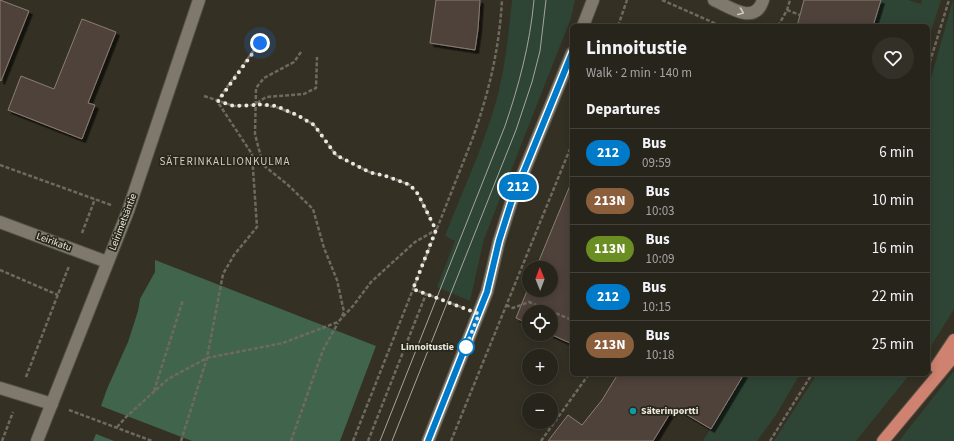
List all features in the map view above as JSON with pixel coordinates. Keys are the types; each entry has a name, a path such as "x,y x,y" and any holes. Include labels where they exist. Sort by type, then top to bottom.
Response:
{"highway":[{"path":"900,421 954,340"},
{"path":"883,441 954,356"}],"street":[{"name":"Leirimetsäntie","path":"37,441 128,211 199,0"},
{"path":"584,24 593,0"},
{"path":"714,0 747,14 754,13 761,7 763,0"},
{"path":"428,441 487,292 499,241 511,203 570,58"},
{"name":"Leirikatu","path":"0,222 107,262"},
{"path":"0,388 52,404"}],"path":[{"path":"353,441 485,104 500,29 502,0"},
{"path":"619,24 627,0"},
{"path":"662,0 716,24"},
{"path":"779,24 787,10 790,0"},
{"path":"930,62 949,0"},
{"path":"787,10 800,15"},
{"path":"218,101 260,43"},
{"path":"292,441 323,350 344,312 338,286 324,248 313,209 288,185 263,165 254,134 256,88 264,78 294,62 301,52"},
{"path":"256,104 266,97 304,94 316,88 317,57"},
{"path":"204,96 234,106 256,104 276,106 299,116 314,125 336,155 369,172 389,177 410,185 418,194 436,230"},
{"path":"180,441 207,358 223,274 234,256 257,227 252,154 218,101"},
{"path":"451,441 570,149"},
{"path":"0,165 128,211"},
{"path":"2,441 95,199"},
{"path":"116,427 168,378 207,358 283,343 338,322 353,306 371,282 415,242 436,230"},
{"path":"0,270 58,295"},
{"path":"413,289 499,322"},
{"path":"368,441 426,294"},
{"path":"154,391 183,300"},
{"path":"506,305 513,308 529,302 570,319"},
{"path":"541,441 588,376"},
{"path":"770,441 811,376"},
{"path":"52,404 152,441"}],"green space":[{"path":"512,0 575,0 571,18 484,239 470,301 437,287 455,241 445,236 481,146 499,90 505,57"},
{"path":"881,0 908,0 921,4 922,0 941,0 930,35 930,24 874,24"},
{"path":"953,0 954,309 930,348 930,82"},
{"path":"155,260 376,346 340,441 192,441 101,406 128,342 138,311 140,299 155,272"},
{"path":"954,371 954,441 899,441"},
{"path":"743,376 799,376 776,415 757,441 703,441"},
{"path":"816,376 908,376 856,441 774,441"},
{"path":"96,434 114,441 93,441"}],"building":[{"path":"0,0 29,11 1,81 0,80"},
{"path":"436,0 480,0 475,50 430,43"},
{"path":"804,0 881,0 874,24 798,24"},
{"path":"82,19 116,32 88,103 95,105 82,139 8,110 21,76 54,89"},
{"path":"570,185 570,343 558,338 558,305 522,305 522,321 516,318 525,297 558,297 558,261 539,261"},
{"name":"Säterinportti","path":"617,376 743,376 711,429 674,407 653,441 548,441 568,415 582,425 602,400"}],"tram line":[{"path":"380,441 505,126 523,64 530,32 534,0"},
{"path":"392,441 516,130 532,82 540,51 546,0"}],"bus line":[{"name":"212","path":"428,441 487,292 499,241 511,203 570,58"}],"place":[{"name":"Linnoitustie","path":"466,347"},
{"name":"Säterinportti","path":"633,411"}],"district":[{"name":"SÄTERINKALLIONKULMA","path":"225,161"}],"route":[{"path":"260,43 218,101 234,106 256,104 276,106 299,116 314,125 336,155 369,172 389,177 410,185 418,194 436,230 413,289 479,314 466,347"}]}
